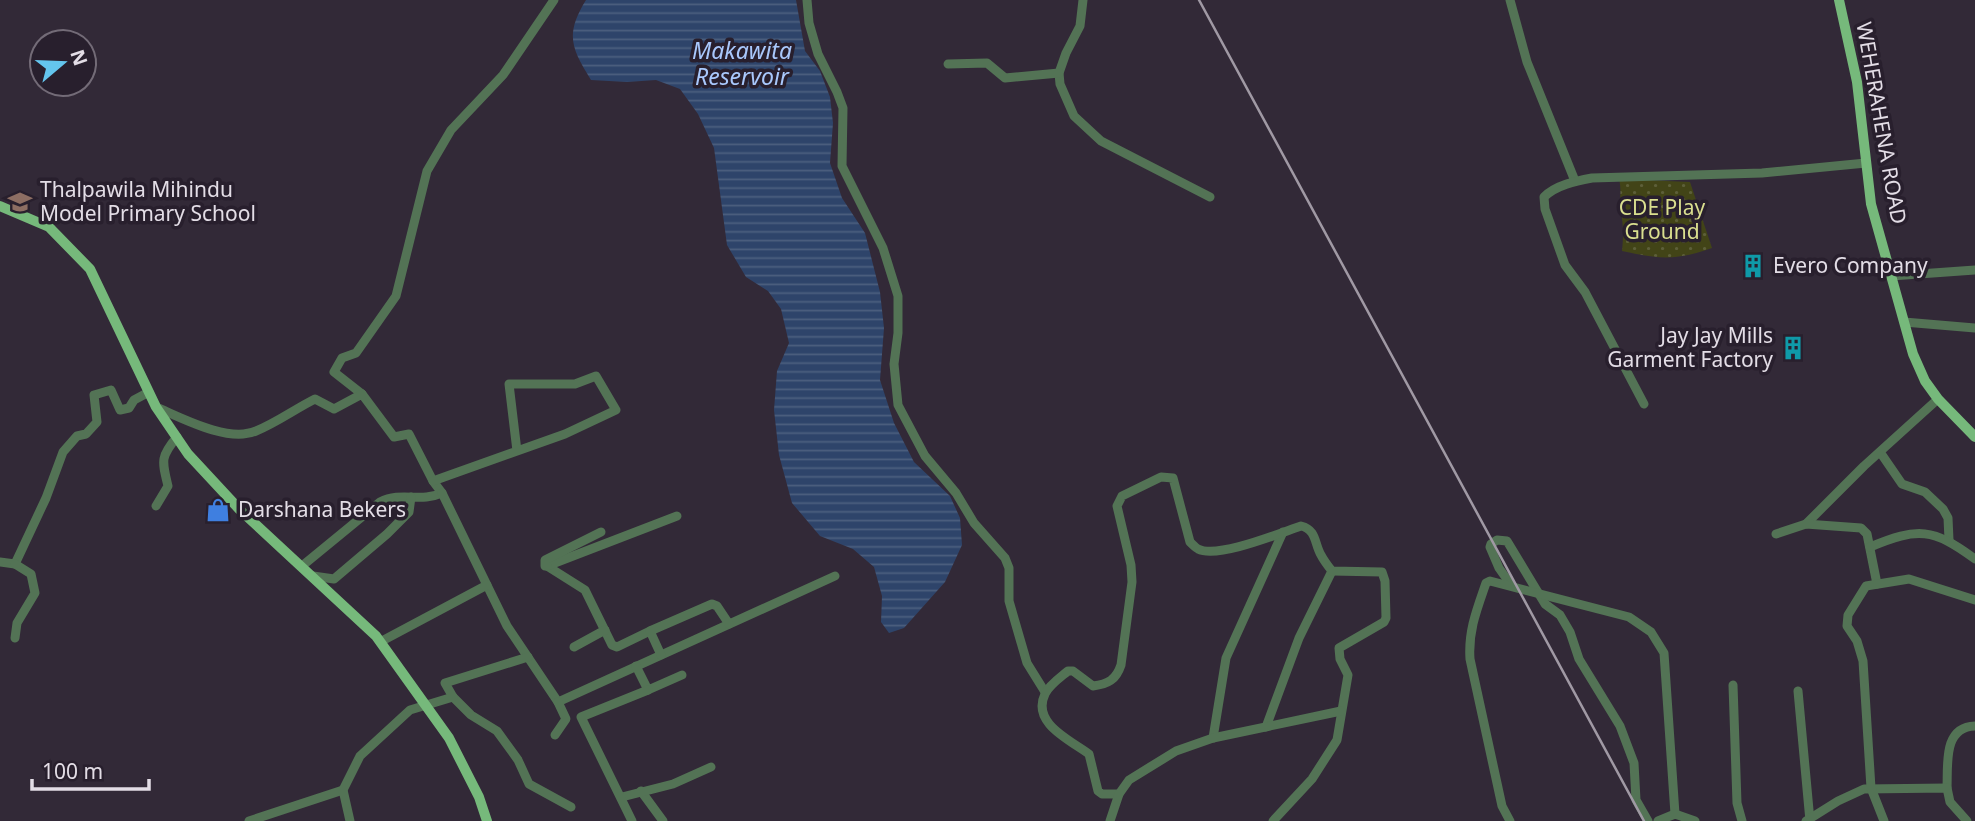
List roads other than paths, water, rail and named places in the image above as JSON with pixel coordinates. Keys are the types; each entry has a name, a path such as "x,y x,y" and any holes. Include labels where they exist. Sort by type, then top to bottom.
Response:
{"main road":[{"name":"WEHERAHENA ROAD","path":"1839,0 1857,82 1871,204 1913,354 1925,381 1938,399 1975,437"},
{"path":"0,206 49,227 90,269 156,407 188,454 239,509 380,642 449,738 479,797 487,821"}],"street":[{"path":"554,0 503,75 451,130 426,171 396,296 356,353 342,358 334,372 362,394 394,438 409,434 442,494 507,626 558,702 566,719 555,735"},
{"path":"807,0 809,23 818,54 842,108 842,166 883,248 898,296 898,333 894,364 898,405 925,456 956,492 974,523 1005,558 1009,568 1009,601 1027,663 1045,692"},
{"path":"1083,0 1080,26 1059,73 1060,84 1074,116 1101,141 1210,197"},
{"path":"1510,0 1527,62 1575,181"},
{"path":"948,64 987,63 1004,78 1059,73"},
{"path":"1644,404 1585,292 1565,265 1545,209 1544,197 1549,192 1575,181 1592,178 1762,173 1866,163"},
{"path":"1891,276 1975,270"},
{"path":"1904,323 1975,328"},
{"path":"433,481 565,434 615,410 596,376 575,384 509,384 517,451"},
{"path":"15,564 46,498 63,452 77,436 86,434 97,422 94,395 111,390 120,410 129,408 134,400 149,392"},
{"path":"156,407 201,427 230,433 254,433 314,399 334,409 362,394"},
{"path":"1807,524 1938,399"},
{"path":"156,506 169,486 162,462 165,451 177,437"},
{"path":"1880,452 1902,484 1925,492 1943,509 1948,519 1950,540"},
{"path":"1119,794 1102,794 1098,791 1089,754 1051,727 1041,706 1045,692 1068,671 1073,671 1093,686 1105,684 1118,676 1132,582 1131,565 1117,506 1122,496 1161,477 1173,478 1190,542 1198,549 1209,552 1237,547 1301,526 1309,528 1314,534 1320,553 1332,571"},
{"path":"302,566 380,502 393,496 431,499 442,494"},
{"path":"313,576 334,579 409,512 411,497"},
{"path":"547,566 677,516"},
{"path":"1776,534 1807,524 1861,528 1867,534 1877,584"},
{"path":"601,532 545,560 545,566 585,590 612,645 617,647 712,604 717,606 729,624"},
{"path":"1213,738 1226,658 1283,532"},
{"path":"1870,547 1917,532 1928,533 1950,540 1975,559"},
{"path":"1511,585 1499,568 1490,547 1497,540 1503,539 1510,545 1545,604 1560,615 1570,632 1579,659 1620,726 1634,763 1636,800 1648,821"},
{"path":"0,562 15,564 25,569 31,575 36,593 17,623 15,638"},
{"path":"1273,821 1312,779 1337,740 1348,675 1340,659 1339,649 1384,622 1386,618 1385,580 1382,572 1332,571"},
{"path":"1266,727 1299,638 1332,571"},
{"path":"558,702 835,576"},
{"path":"1884,821 1871,788 1863,661 1857,642 1847,625 1849,615 1866,586 1909,579 1975,600"},
{"path":"1510,821 1502,806 1470,659 1472,622 1486,583 1490,580 1629,617 1651,632 1664,653 1675,814"},
{"path":"380,642 487,585"},
{"path":"574,647 605,630"},
{"path":"650,631 661,655"},
{"path":"528,657 445,683 453,697 471,715 497,731 518,760 529,784 571,807"},
{"path":"636,666 648,690"},
{"path":"632,821 581,717 682,675"},
{"path":"1733,685 1737,803 1742,821"},
{"path":"1798,691 1808,820 1864,789 1947,788"},
{"path":"249,821 342,790 360,756 410,710 453,697"},
{"path":"1110,821 1119,794 1129,780 1176,751 1213,738 1341,711"},
{"path":"1966,821 1951,802 1947,788 1950,742 1954,734 1968,726 1975,726"},
{"path":"622,797 673,784 711,766"},
{"path":"342,790 351,821"},
{"path":"641,791 663,821"},
{"path":"1658,821 1675,814 1695,821"}],"water":[{"name":"Makawita Reservoir","path":"586,0 796,0 805,51 820,71 830,97 833,123 830,163 842,198 865,233 880,292 884,328 880,380 894,423 914,462 950,496 960,518 962,545 945,582 904,628 889,633 881,622 882,596 874,567 853,549 820,536 792,503 779,455 774,410 777,371 789,343 781,309 768,291 746,277 727,245 714,148 698,114 680,89 656,80 591,80 573,41 575,22"}],"railway":[{"path":"1199,0 1644,821"}],"place":[{"name":"Thalpawila Mihindu Model Primary School","path":"20,202"},
{"name":"Evero Company","path":"1753,266"},
{"name":"Jay Jay Mills Garment Factory","path":"1793,348"},
{"name":"Darshana Bekers","path":"218,510"}],"park label":[{"name":"CDE Play Ground","path":"1662,220"}]}
